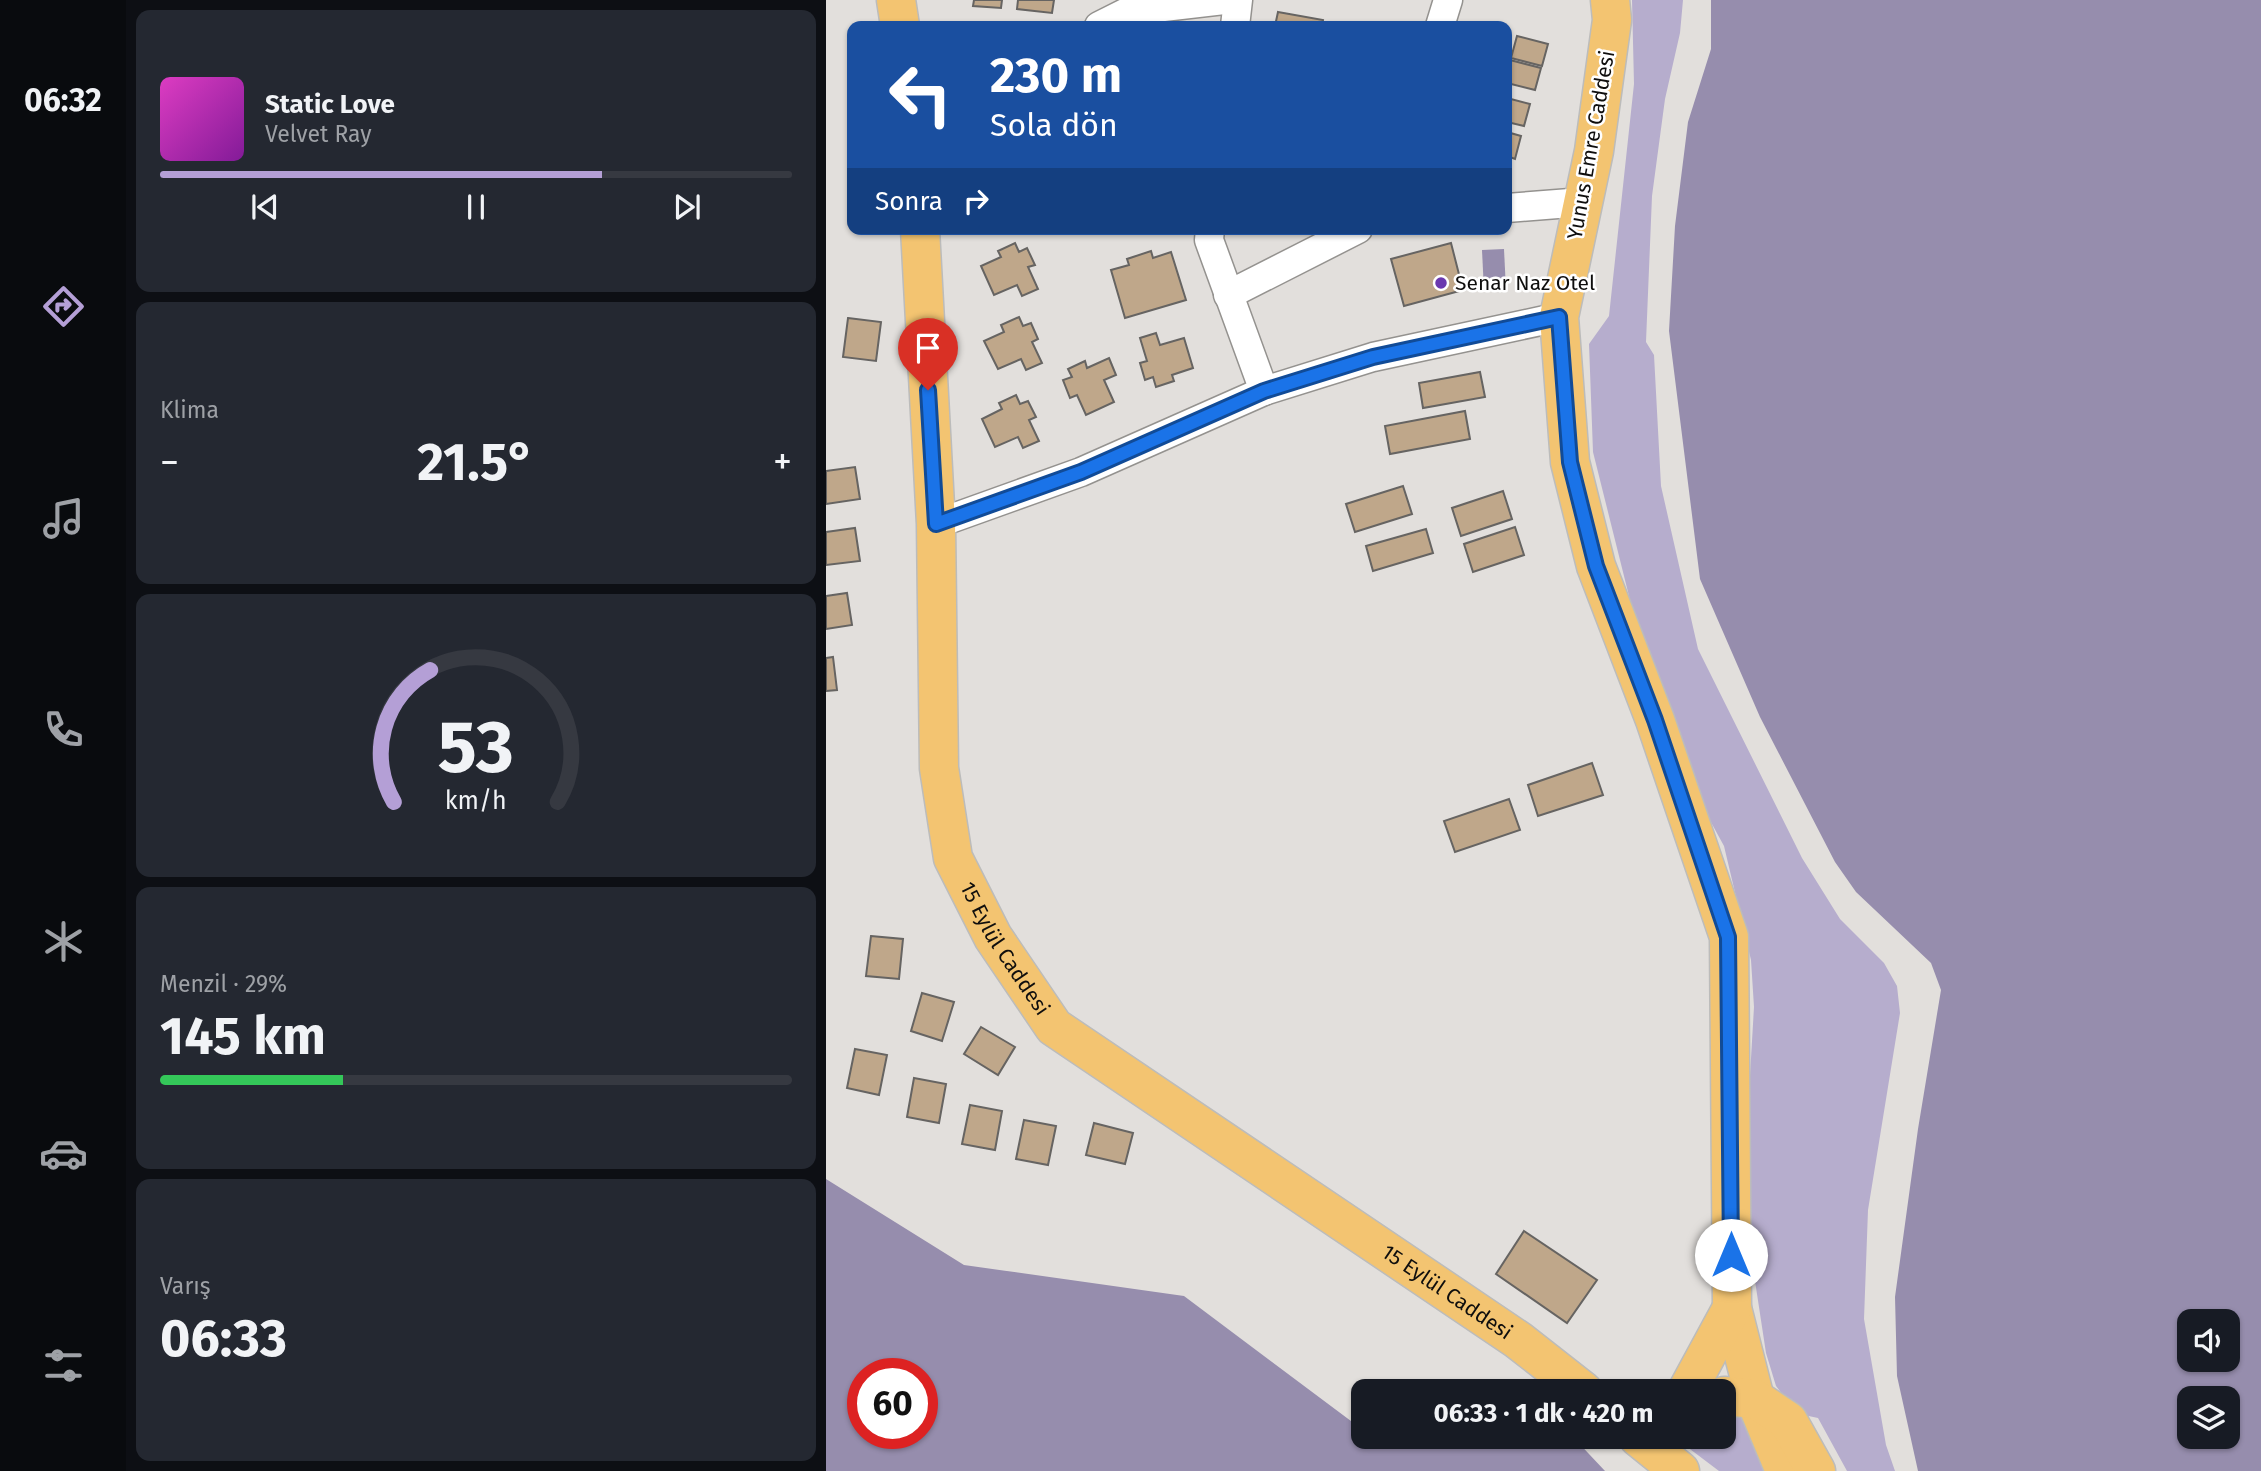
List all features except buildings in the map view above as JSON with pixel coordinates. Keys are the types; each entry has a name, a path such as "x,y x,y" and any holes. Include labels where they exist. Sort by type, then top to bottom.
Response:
{"main road":[{"path":"896,0 899,21"},
{"name":"Yunus Emre Caddesi","path":"1610,0 1612,20 1594,151 1559,317 1570,462 1596,566 1655,720 1728,937 1731,1308 1739,1398 1785,1471"},
{"name":"15 Eylül Caddesi","path":"920,235 936,524 939,768 953,858 993,937 1054,1027 1518,1340 1568,1379"},
{"path":"1693,1379 1731,1308"},
{"path":"1739,1398 1788,1421 1816,1471"},
{"path":"1653,1449 1680,1471"}],"street":[{"path":"1108,21 1129,11 1224,0"},
{"path":"1236,21 1238,0"},
{"path":"1442,21 1448,0"},
{"path":"1512,208 1583,202"},
{"path":"1209,235 1228,295 1264,391"},
{"path":"1228,295 1345,235"},
{"path":"936,524 1081,472 1264,391 1373,357 1559,317"}],"shaded area":[{"path":"1632,0 1683,0 1680,33 1665,99 1652,196 1646,342 1654,355 1661,486 1698,649 1802,858 1840,919 1884,963 1897,986 1900,1013 1868,1210 1864,1319 1886,1445 1895,1471 1847,1471 1818,1418 1804,1415 1792,1407 1776,1386 1766,1353 1748,1235 1746,1144 1754,1007 1751,960 1724,846 1655,720 1629,596 1593,452 1589,344 1609,316 1634,84"},
{"path":"1711,0 2261,0 2261,1471 1918,1471 1897,1376 1895,1297 1918,1129 1941,990 1931,963 1856,892 1835,862 1760,717 1700,579 1669,331 1675,226 1688,122 1711,49"},
{"path":"1504,249 1506,290 1484,291 1482,250"},
{"path":"826,1179 964,1265 1184,1296 1351,1421 1351,1449 1584,1449 1605,1471 826,1471"},
{"path":"1736,1409 1745,1412 1766,1471 1719,1471 1690,1449 1736,1449"}],"place":[{"name":"Senar Naz Otel","path":"1441,283"}],"route":[{"path":"928,390 936,524 1081,472 1264,391 1373,357 1559,317 1570,462 1596,566 1655,720 1728,937 1731,1255"}]}
